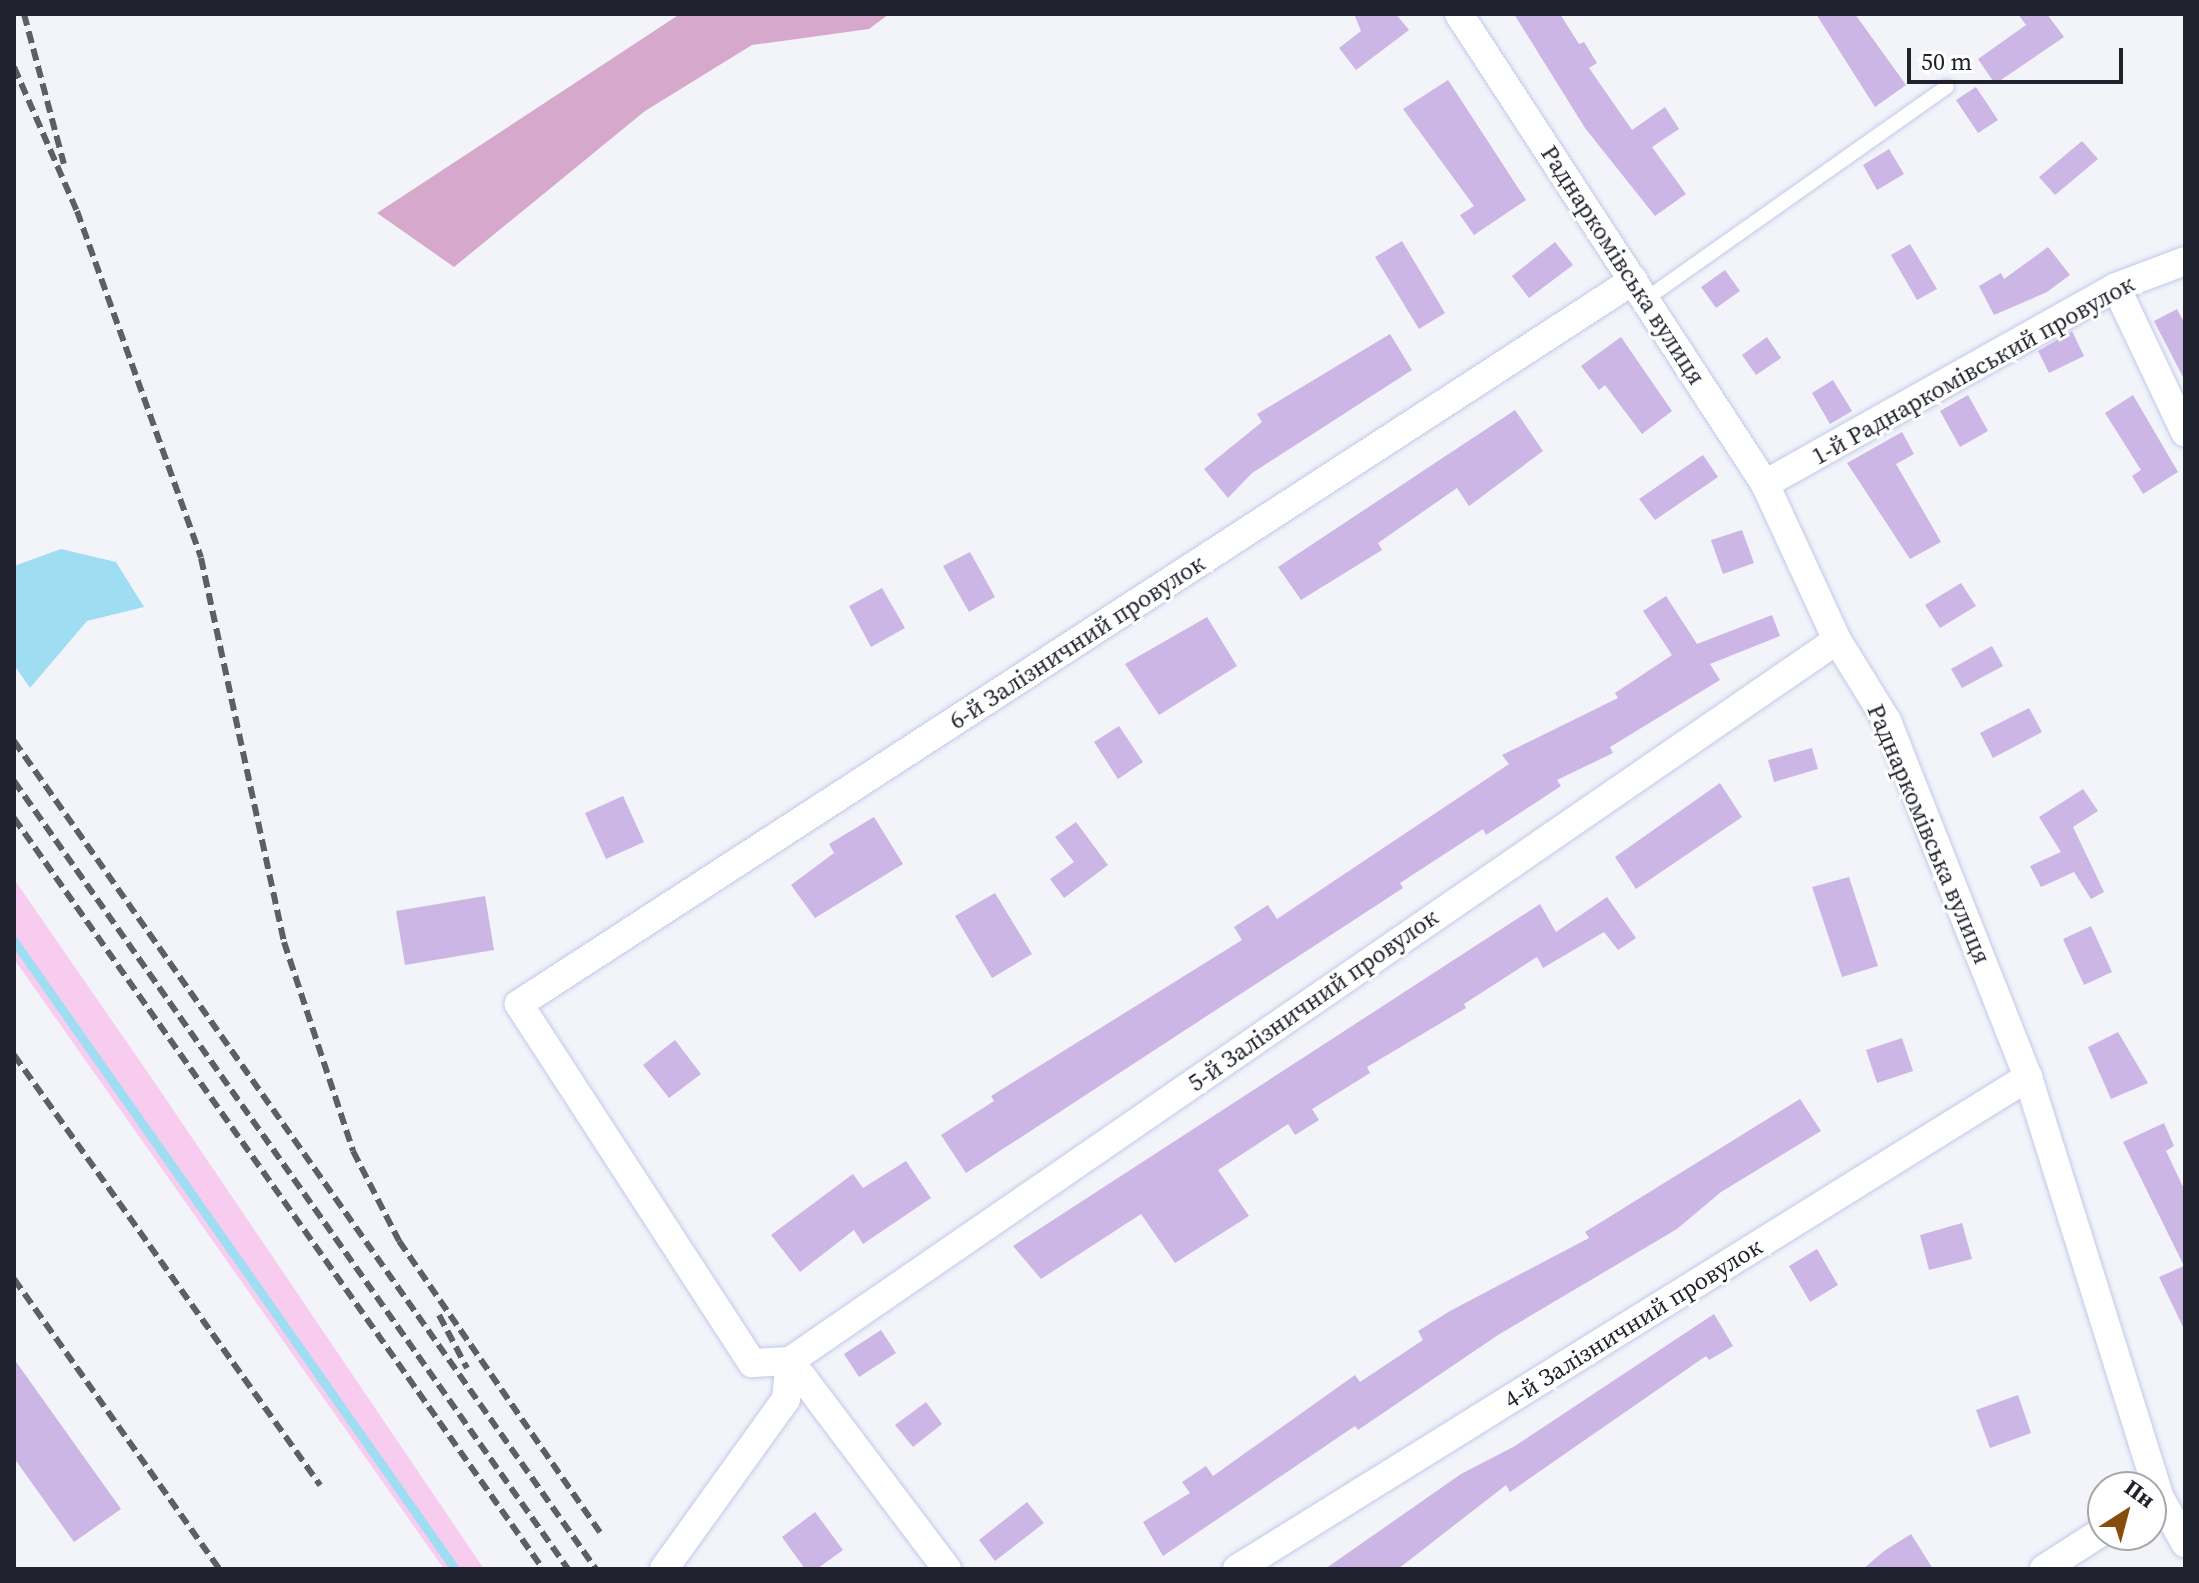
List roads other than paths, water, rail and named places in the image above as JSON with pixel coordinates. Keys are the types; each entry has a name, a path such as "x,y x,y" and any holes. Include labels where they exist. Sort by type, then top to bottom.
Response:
{"street":[{"name":"Раднаркомівська вулиця","path":"1459,14 1765,484 1837,640 1887,721 2028,1077 2147,1471"},
{"name":"1-й Раднаркомівський провулок","path":"1765,484 2116,287 2185,261"},
{"path":"2116,287 2185,432"},
{"name":"6-й Залізничний провулок","path":"790,1361 752,1363 519,1004 1640,289"},
{"name":"5-й Залізничний провулок","path":"790,1361 1837,640"},
{"name":"4-й Залізничний провулок","path":"1237,1569 2028,1077"},
{"path":"664,1569 786,1399 790,1361"},
{"path":"790,1361 947,1569"},
{"name":"Раднаркомівська вулиця","path":"2167,1516 2185,1543"},
{"path":"2044,1569 2087,1541"}],"lane":[{"path":"1640,289 1947,87"}],"water":[{"path":"61,549 116,562 144,607 87,621 30,688 14,665 14,566"}],"waterway":[{"path":"14,941 455,1569"}],"railway":[{"path":"24,14 64,164"},
{"path":"14,67 77,211 201,558 284,942 353,1151 399,1241 600,1532"},
{"path":"14,741 596,1569"},
{"path":"14,781 568,1569"},
{"path":"14,818 543,1569"},
{"path":"14,1055 320,1485"},
{"path":"14,1279 219,1569"},
{"path":"439,1315 467,1368"}]}
